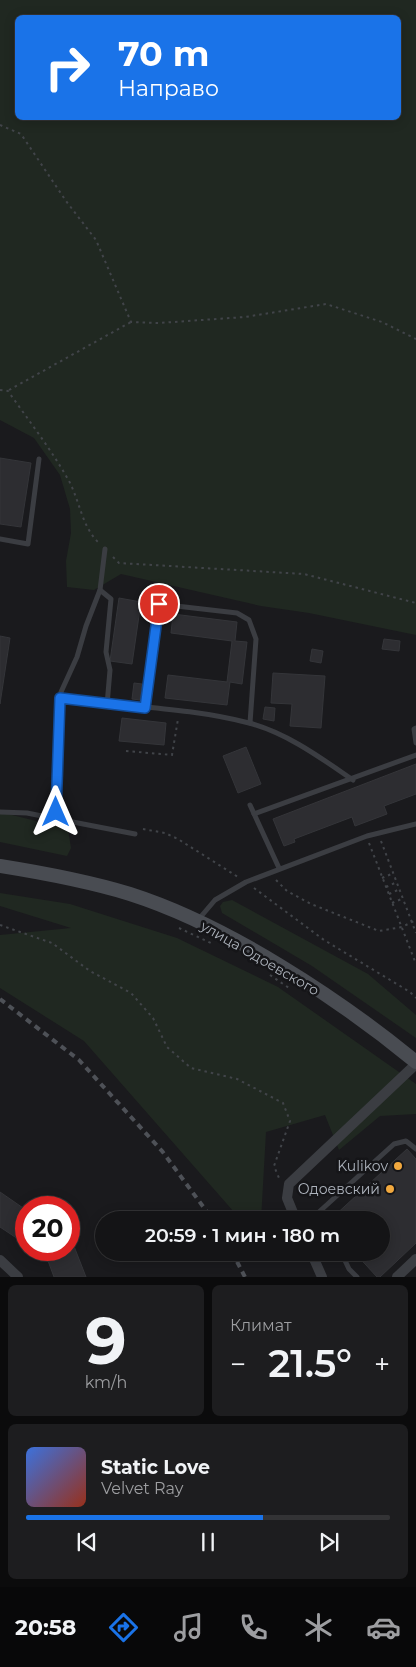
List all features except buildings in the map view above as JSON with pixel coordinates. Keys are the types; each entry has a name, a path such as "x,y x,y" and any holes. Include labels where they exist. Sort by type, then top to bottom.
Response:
{"street":[{"name":"улица Одоевского","path":"0,866 46,874 122,892 196,922 272,962 326,995 385,1036 416,1063"},
{"path":"292,1211 287,1198 289,1184 416,1063"},
{"path":"0,1260 18,1277"},
{"path":"397,1277 416,1260"},
{"path":"315,1261 322,1277"}],"lane":[{"path":"0,539 28,544 39,459"},
{"path":"52,818 56,812 60,698 100,590 105,549"},
{"path":"100,590 111,599 106,652 110,670 106,705"},
{"path":"145,708 159,604 237,613 249,620 256,638 250,723"},
{"path":"60,698 106,705 179,711 250,723 314,753 352,780"},
{"path":"416,728 414,729 416,744"},
{"path":"254,814 352,780 416,755"},
{"path":"250,806 280,868"},
{"path":"0,812 52,818 135,834"},
{"path":"196,922 216,900 246,882 367,836 416,824"},
{"path":"320,1211 394,1144 406,1142 416,1149"},
{"path":"345,1261 349,1269 357,1277"}],"path":[{"path":"0,125 22,134 66,201 96,240 131,322"},
{"path":"0,390 8,391 131,322 159,323 245,316 326,304 382,322 416,339"},
{"path":"8,391 49,446 70,484 89,533 119,562 304,574 416,603"},
{"path":"126,751 172,755 179,711"},
{"path":"138,828 165,833 178,839 246,882 324,940 410,992 416,998"},
{"path":"378,833 416,933"},
{"path":"367,836 416,964"},
{"path":"268,873 287,891 311,904 379,931 402,927 416,920"},
{"path":"382,878 394,873"},
{"path":"386,887 397,882"},
{"path":"389,894 400,889"},
{"path":"392,903 404,898"},
{"path":"0,925 52,943 90,971 131,993 153,1018 167,1047 191,1068 238,1079 283,1103 290,1121 274,1166 287,1198"},
{"path":"178,927 213,944"},
{"path":"412,954 416,952"},
{"path":"265,973 290,988"}],"shaded area":[{"path":"0,0 416,0 416,635 309,613 261,606 121,574 94,590 67,587 66,561 71,533 70,509 60,475 34,438 0,420"},
{"path":"0,812 68,829 71,848 67,856 0,842"},
{"path":"0,893 70,904 177,938 278,987 416,1084 416,1114 380,1116 339,1150 325,1115 266,1132 262,1211 233,1211 84,1041 0,988 0,935 71,928 0,906"},
{"path":"232,900 368,974 416,1015 416,1038 312,966 222,913 220,906 223,902"}],"railway":[{"path":"0,999 79,1060 162,1151 206,1211"},
{"path":"237,1261 245,1277"}],"place":[{"name":"Kulikov","path":"398,1166"},
{"name":"Одоевский","path":"390,1189"}],"route":[{"path":"56,812 54,802 60,698 113,706 145,708 159,604"}]}
